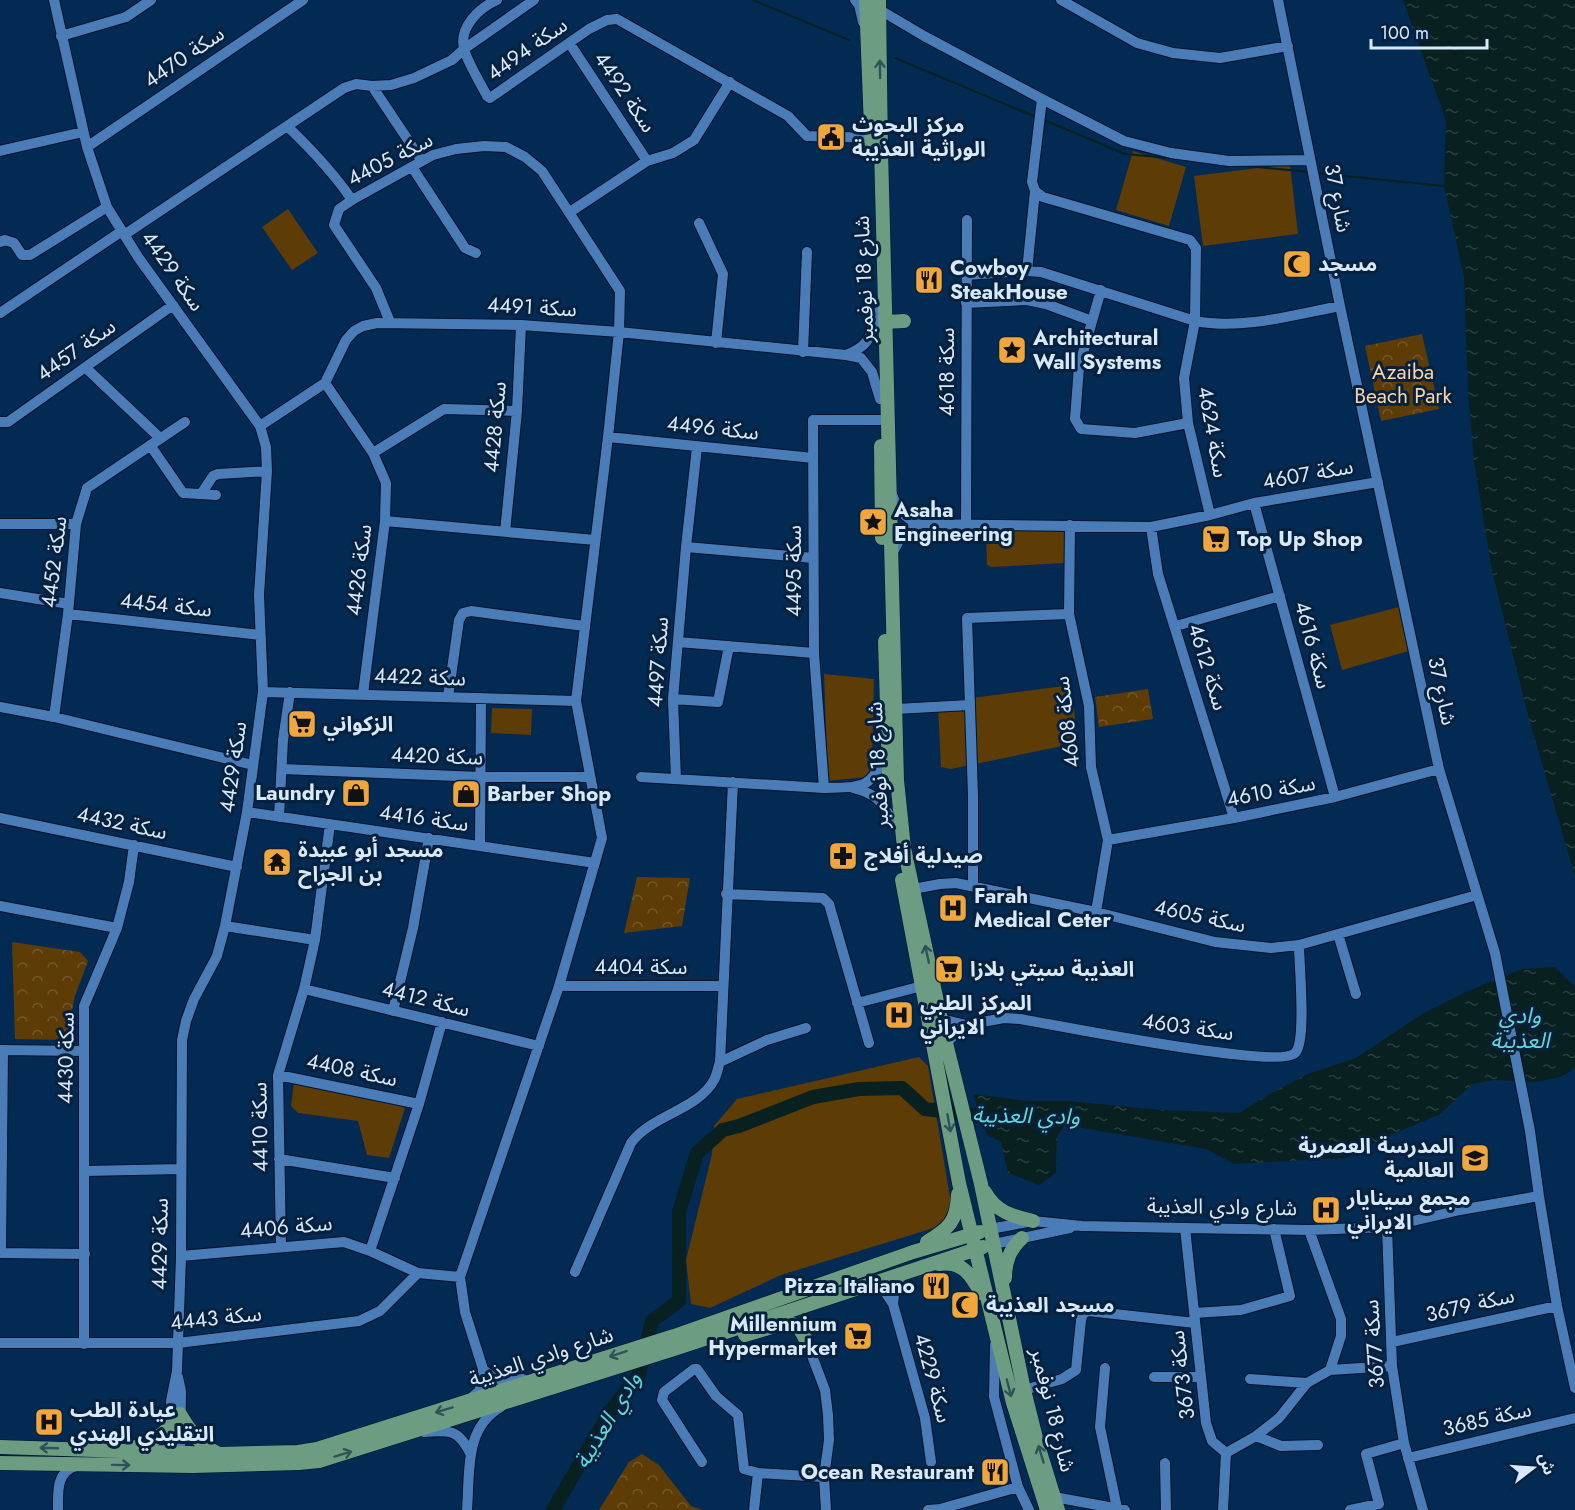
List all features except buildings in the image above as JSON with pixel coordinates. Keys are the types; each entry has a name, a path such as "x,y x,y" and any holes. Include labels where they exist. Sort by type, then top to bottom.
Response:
{"main road":[{"name":"شارع 18 نوفمبر","path":"866,0 891,493 896,708 900,812 904,848 946,1043 958,1176 996,1337 1047,1510"},
{"name":"شارع 18 نوفمبر","path":"879,5 882,317 880,420 887,752 893,821 905,900 922,986 977,1168 1024,1390 1056,1504"},
{"path":"882,317 904,321"},
{"path":"913,1252 949,1227 958,1205 958,1176"},
{"path":"981,1184 988,1198 1002,1211 1033,1221"},
{"name":"شارع وادي العذيبة","path":"0,1463 83,1465 317,1449 465,1404 561,1378 675,1342 913,1252 990,1229"},
{"path":"1004,1301 1007,1260 1015,1245 1022,1238"},
{"name":"شارع وادي العذيبة","path":"675,1342 722,1334 994,1244"},
{"path":"910,1270 944,1263 962,1267 974,1281 988,1306"},
{"path":"806,1340 806,1319 810,1304"},
{"path":"722,1334 742,1336 792,1323 800,1329 806,1340"},
{"name":"شارع وادي العذيبة","path":"0,1447 126,1451 175,1459 299,1463 319,1461 509,1402 561,1378"},
{"path":"126,1451 152,1442 163,1434 176,1419 205,1447 219,1454"}],"street":[{"name":"سكة 4429","path":"54,0 87,147 107,207 173,305 260,426 266,447 267,471 260,595 263,692 247,812 217,956 194,999 182,1040 181,1256 177,1371 181,1391 176,1419 175,1459"},
{"path":"61,36 126,17 151,0"},
{"name":"سكة 4470","path":"87,147 303,0"},
{"path":"464,49 464,34 472,18 497,0"},
{"path":"0,313 344,88 356,84 391,85 414,78 452,60 534,0"},
{"path":"855,0 859,5 868,42"},
{"path":"1062,0 1137,43 1173,53 1220,57 1288,46"},
{"name":"شارع 37","path":"1278,0 1340,306 1439,769 1495,953 1530,1131 1557,1306 1575,1388"},
{"path":"879,5 924,36 1124,141 1171,153 1229,161 1310,160"},
{"name":"سكة 4494","path":"464,49 490,98 589,29 607,20 617,19 788,116 807,136 872,138"},
{"name":"سكة 4492","path":"570,44 647,161"},
{"path":"570,212 647,161 673,153 694,140 730,82"},
{"path":"372,86 465,248 476,253"},
{"path":"1027,271 1035,191 1032,182 1042,99"},
{"path":"286,126 324,163 352,200"},
{"path":"0,151 84,132"},
{"name":"سكة 4405","path":"390,322 376,288 334,225 339,209 433,155 456,149 484,146 506,147 525,157 542,171 620,291 619,332 608,437 576,701 602,838 559,986 460,1277"},
{"name":"سكة 4624","path":"1035,191 1043,197 1190,240 1196,248 1195,321 1184,378 1188,423 1210,515"},
{"path":"0,242 6,240 14,243 22,255 30,255 107,207"},
{"name":"سكة 4618","path":"966,524 967,220"},
{"path":"699,224 723,274 716,343"},
{"path":"803,352 807,252"},
{"path":"966,275 1027,271 1041,273 1195,321 1217,325 1261,321 1340,306"},
{"path":"1101,290 1078,367 1075,419 1081,429 1135,433 1188,423"},
{"path":"966,303 1027,300 1046,304 1092,321"},
{"name":"سكة 4457","path":"0,422 8,422 173,305"},
{"path":"846,355 862,348 882,317"},
{"name":"سكة 4491","path":"325,383 346,340 354,331 363,326 390,322 521,325 619,332 861,358 872,372 880,399"},
{"name":"سكة 4428","path":"505,532 517,411 521,325"},
{"path":"86,368 155,442 183,493 216,495"},
{"path":"260,426 325,383"},
{"name":"سكة 4426","path":"325,383 374,453 386,483 385,521 363,694"},
{"path":"374,453 444,409 517,411"},
{"name":"سكة 4495","path":"824,788 814,653 813,420 880,420"},
{"name":"سكة 4452","path":"54,717 76,524 87,488 185,422"},
{"name":"سكة 4496","path":"608,437 813,458"},
{"name":"سكة 4497","path":"676,779 673,699 686,547 698,447"},
{"path":"201,494 213,476 218,474 267,471"},
{"name":"سكة 4607","path":"1210,515 1254,503 1378,482"},
{"path":"891,493 900,511 915,524 1151,527 1210,515"},
{"name":"سكة 4616","path":"1254,503 1335,797"},
{"path":"385,521 595,540"},
{"path":"0,524 76,524"},
{"path":"892,555 901,537 915,524"},
{"name":"سكة 4608","path":"1070,525 1069,614 1089,706 1091,767 1108,840 1096,912"},
{"name":"سكة 4612","path":"1151,527 1158,574 1234,818"},
{"path":"686,547 813,558"},
{"name":"سكة 4454","path":"0,593 68,609 260,635"},
{"path":"1176,626 1280,596"},
{"path":"448,697 459,620 463,613 471,612 584,626"},
{"path":"973,886 973,796 967,618 1069,614"},
{"path":"678,642 814,653"},
{"path":"673,699 718,702 729,646"},
{"name":"سكة 4422","path":"263,692 576,701"},
{"path":"279,817 283,740 290,692"},
{"path":"480,846 481,698"},
{"path":"896,708 969,705"},
{"path":"0,707 54,717 253,765"},
{"path":"641,777 824,788 850,787 869,782 878,774 887,752"},
{"name":"سكة 4420","path":"282,769 481,777 589,777"},
{"name":"سكة 4610","path":"1108,840 1234,818 1335,797 1439,769"},
{"path":"575,1272 636,1136 660,1119 696,1099 715,1079 720,1062 733,782"},
{"path":"850,787 867,791 879,798 893,821"},
{"name":"سكة 4416","path":"247,812 595,863"},
{"name":"سكة 4432","path":"0,818 237,867"},
{"name":"سكة 4410","path":"281,1247 278,1074 304,989 315,940 330,824"},
{"path":"393,1011 413,928 429,838"},
{"name":"سكة 4430","path":"84,1344 84,1006 117,928 129,882 134,845"},
{"name":"سكة 4605","path":"913,889 956,883 1096,912 1215,942 1271,948 1299,945 1477,895"},
{"path":"726,894 823,897 829,904 869,1043"},
{"path":"0,906 117,928"},
{"path":"225,926 315,940"},
{"path":"1338,934 1356,994"},
{"name":"سكة 4603","path":"941,1019 966,1025 1004,1017 1204,1051 1289,1057 1296,1053 1302,1036 1299,945"},
{"name":"سكة 4404","path":"559,986 723,986"},
{"path":"857,1003 922,986"},
{"name":"سكة 4412","path":"304,989 539,1046"},
{"name":"سكة 4408","path":"370,1251 419,1104 442,1023"},
{"path":"946,1043 966,1025"},
{"path":"720,1062 767,1040 806,1028"},
{"path":"84,1051 2,1050 1,1253 85,1254"},
{"name":"سكة 4408","path":"278,1074 419,1104"},
{"path":"279,1158 395,1178"},
{"path":"85,1171 181,1168"},
{"name":"شارع وادي العذيبة","path":"990,1229 1033,1221 1082,1226 1185,1228 1310,1230 1387,1227 1460,1210 1539,1196"},
{"name":"شارع وادي العذيبة","path":"994,1244 1082,1226"},
{"name":"سكة 3677","path":"1387,1227 1392,1366 1404,1443 1423,1510"},
{"name":"سكة 3673","path":"1185,1228 1206,1423 1212,1441 1226,1453"},
{"path":"1024,1390 1062,1379 1076,1370 1081,1320 1083,1314 1088,1311 1195,1318 1241,1310 1290,1296 1274,1229"},
{"path":"1310,1230 1341,1319 1341,1336 1330,1370"},
{"name":"سكة 4406","path":"181,1256 344,1242 418,1273 460,1277"},
{"path":"893,1304 895,1286 910,1270"},
{"name":"سكة 4443","path":"0,1342 178,1343 359,1322 380,1311 418,1273"},
{"path":"460,1277 465,1312 483,1369 483,1380 479,1391 465,1404"},
{"name":"سكة 4229","path":"872,1283 886,1293 893,1304 925,1418 931,1462"},
{"name":"سكة 3679","path":"1392,1342 1557,1306"},
{"path":"996,1337 994,1397 1018,1487 1029,1510"},
{"path":"806,1340 825,1390 828,1415 829,1440 824,1477 826,1510"},
{"path":"1223,1510 1226,1453 1256,1436 1279,1418 1307,1383 1330,1370 1392,1366"},
{"path":"1056,1504 1121,1509 1100,1426 1105,1368"},
{"path":"483,1369 494,1378 503,1381 561,1378"},
{"path":"702,1462 662,1400 664,1392 694,1369 697,1369 716,1396 738,1415 742,1467 745,1470 758,1473 824,1477"},
{"path":"1154,1377 1201,1377"},
{"path":"1250,1379 1307,1383"},
{"path":"467,1510 474,1435 479,1425 509,1402"},
{"name":"سكة 3685","path":"1408,1458 1575,1418"},
{"path":"413,1433 436,1431 456,1433 466,1443 471,1455"},
{"path":"1256,1436 1281,1446 1318,1446"},
{"path":"1350,1510 1379,1504 1366,1454 1404,1443"},
{"path":"1166,1463 1166,1510"},
{"path":"38,1464 52,1473 58,1492"},
{"path":"58,1510 60,1477 65,1471 83,1465"},
{"path":"754,1510 758,1473"},
{"path":"928,1510 966,1506 1018,1487"}],"green space":[{"path":"1133,151 1186,167 1169,226 1116,210"},
{"path":"1290,164 1298,234 1203,246 1194,176"},
{"path":"288,209 318,253 292,270 262,227"},
{"name":"Azaiba Beach Park","path":"1422,334 1439,409 1381,421 1365,346"},
{"path":"991,529 1061,529 1065,534 1066,560 1064,563 992,567 987,565 986,531"},
{"path":"1399,607 1409,651 1342,670 1330,625"},
{"path":"824,674 874,679 872,766 866,777 828,781"},
{"path":"1064,686 1072,688 1077,737 1072,744 951,769 941,767 938,707 941,702"},
{"path":"1148,689 1153,719 1099,727 1095,697"},
{"path":"492,708 532,709 531,735 491,733"},
{"path":"637,877 690,878 682,926 624,933"},
{"path":"12,942 80,952 88,961 75,996 66,1040 15,1039"},
{"path":"919,1057 928,1066 951,1203 944,1219 934,1228 781,1275 710,1308 691,1304 686,1260 712,1154 714,1126 737,1099"},
{"path":"294,1082 398,1104 405,1108 389,1158 367,1155 358,1121 298,1113 291,1106"},
{"path":"642,1454 659,1465 691,1506 703,1510 599,1510 629,1462"}],"water":[{"path":"1403,0 1575,0 1575,876 1529,719 1492,571 1474,462 1468,391 1464,277 1444,186 1446,121"},
{"name":"وادي العذيبة","path":"1555,967 1575,987 1575,1067 1564,1076 1536,1082 1494,1080 1472,1084 1439,1115 1388,1136 1346,1158 1234,1164 1206,1149 1065,1125 1057,1136 1056,1173 1039,1185 1008,1173 1001,1142 987,1135 973,1094 1028,1101 1068,1101 1161,1110 1239,1113 1308,1074 1356,1058 1422,1014 1468,991 1522,969"}],"waterway":[{"path":"753,0 849,40"},
{"path":"895,58 1036,117"},
{"path":"1044,120 1125,154 1170,158"},
{"path":"1247,166 1310,172"},
{"path":"1316,173 1444,186"},
{"name":"وادي العذيبة","path":"553,1510 611,1410 638,1377 652,1321 679,1301 679,1212 697,1153 723,1130 813,1097 859,1089 902,1088 925,1109 997,1118"}],"place":[{"name":"مركز البحوث الوراثية العذيبة","path":"831,137"},
{"name":"مسجد","path":"1297,264"},
{"name":"Cowboy SteakHouse","path":"929,280"},
{"name":"Architectural Wall Systems","path":"1012,350"},
{"name":"Asaha Engineering","path":"873,522"},
{"name":"Top Up Shop","path":"1216,539"},
{"name":"الزكواني","path":"302,724"},
{"name":"Laundry","path":"356,793"},
{"name":"Barber Shop","path":"466,794"},
{"name":"صيدلية أفلاج","path":"843,856"},
{"name":"مسجد أبو عبيدة بن الجراح","path":"277,862"},
{"name":"Farah Medical Ceter","path":"953,908"},
{"name":"العذيبة سيتي بلازا","path":"949,969"},
{"name":"المركز الطبي الايراني","path":"899,1015"},
{"name":"المدرسة العصرية العالمية","path":"1475,1158"},
{"name":"مجمع سينايار الايراني","path":"1326,1210"},
{"name":"Pizza Italiano","path":"936,1286"},
{"name":"مسجد العذيبة","path":"965,1305"},
{"name":"Millennium Hypermarket","path":"858,1336"},
{"name":"عيادة الطب التقليدي الهندي","path":"49,1422"},
{"name":"Ocean Restaurant","path":"995,1472"}]}
